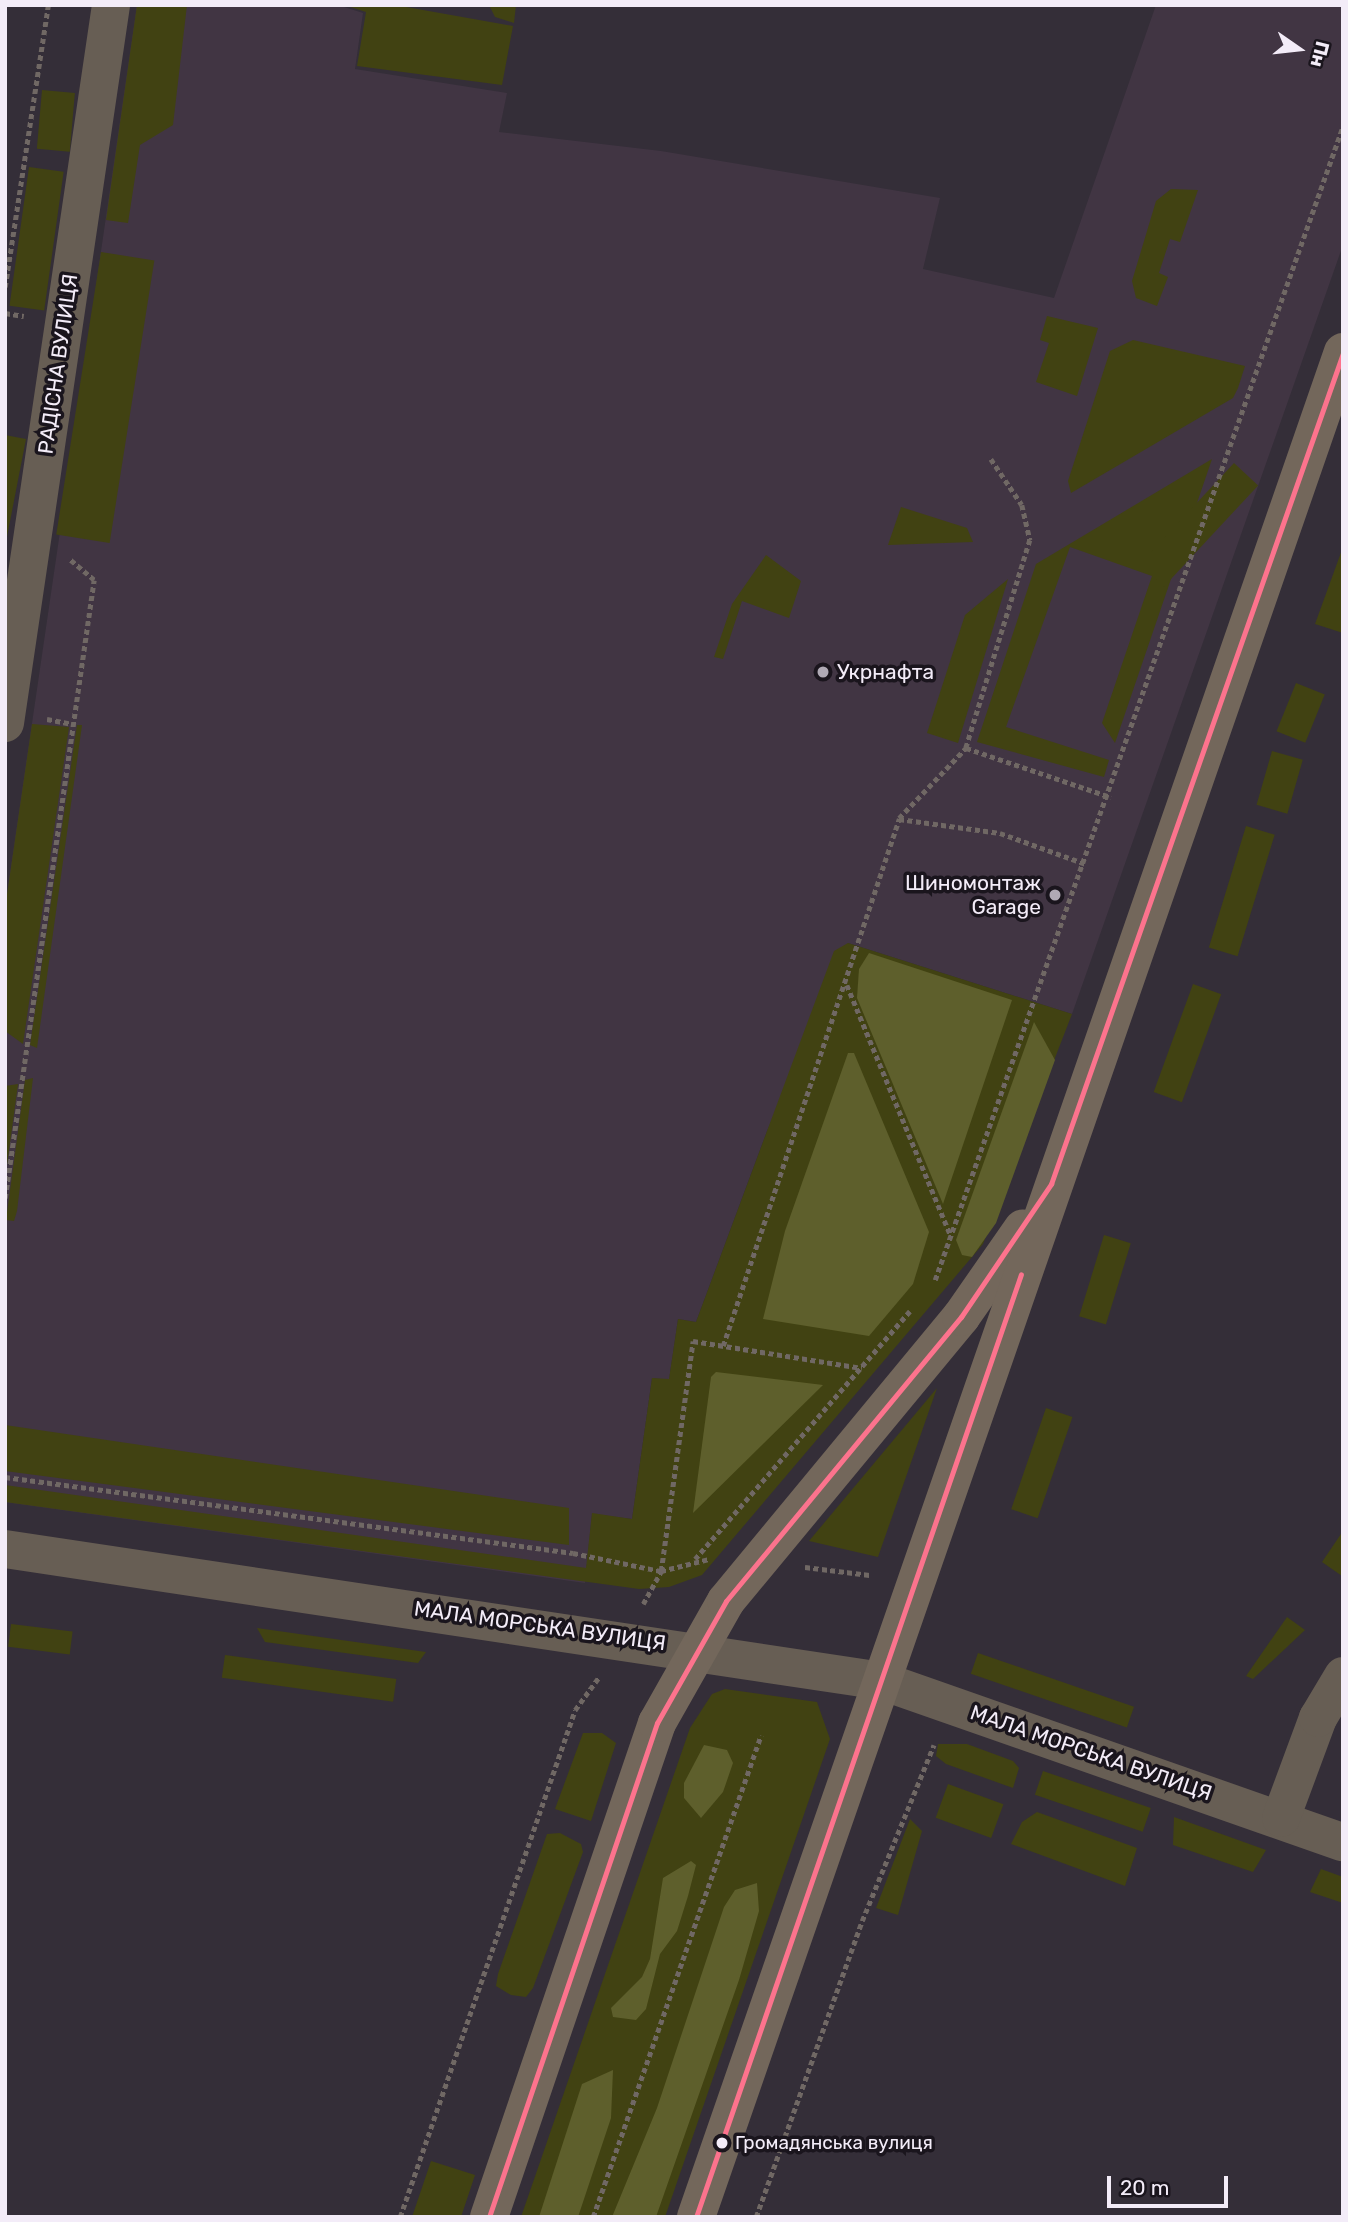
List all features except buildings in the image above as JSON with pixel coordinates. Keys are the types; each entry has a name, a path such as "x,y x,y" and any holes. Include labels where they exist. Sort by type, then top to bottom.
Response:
{"main road":[{"path":"696,2217 1051,1184 1343,352"},
{"path":"489,2217 657,1723 726,1601 961,1317 1051,1184"}],"street":[{"name":"РАДІСНА ВУЛИЦЯ","path":"5,723 8,685 111,5"},
{"name":"МАЛА МОРСЬКА ВУЛИЦЯ","path":"5,1549 621,1639 700,1648 882,1681 1281,1818 1343,1842"},
{"path":"1281,1818 1318,1718 1343,1676"}],"path":[{"path":"5,287 48,5"},
{"path":"928,1289 951,1237 1111,797 1343,126"},
{"path":"723,1346 847,984 899,819 965,748 1030,540 1022,505 991,459"},
{"path":"5,1198 94,580 81,563 30,550"},
{"path":"965,748 1111,797"},
{"path":"899,819 1000,833 1086,864"},
{"path":"847,984 951,1237"},
{"path":"695,1559 919,1299"},
{"path":"400,2217 575,1710 661,1571 693,1341 862,1368"},
{"path":"5,1477 572,1553 661,1571 695,1559 717,1560"},
{"path":"789,1565 870,1575"},
{"path":"593,2217 761,1735"},
{"path":"756,2217 862,1921 934,1745"}],"shaded area":[{"path":"137,5 338,5 363,13 355,69 507,93 499,132 661,151 940,198 923,269 1054,298 1156,5 1343,5 1343,245 1072,1014 848,943 767,1131 696,1322 678,1319 669,1380 652,1378 632,1519 592,1514 585,1583 5,1502 5,908"},
{"path":"137,5 187,5 173,125 140,145 128,223 106,220"},
{"path":"344,5 395,5 513,26 502,85 357,66 366,12"},
{"path":"489,5 516,5 514,23 495,17"},
{"path":"42,90 75,93 70,152 37,149"},
{"path":"29,167 64,172 44,311 10,306"},
{"path":"1171,189 1198,190 1180,242 1170,239 1159,273 1168,277 1157,306 1136,298 1132,281 1156,201"},
{"path":"101,252 154,260 110,543 56,534"},
{"path":"1047,316 1098,328 1077,396 1036,382 1049,343 1040,340"},
{"path":"1133,340 1245,366 1238,388 1233,398 1071,493 1068,481 1110,351"},
{"path":"5,435 26,439 5,547"},
{"path":"1212,459 1115,743 1102,723 1152,576 1070,547 1006,727 1109,760 1104,777 977,742 1036,564"},
{"path":"1234,463 1258,486 1164,586 1140,564"},
{"path":"901,507 967,528 973,542 888,545"},
{"path":"1343,547 1343,633 1315,624"},
{"path":"766,555 801,581 789,618 742,601 723,659 714,657 732,604"},
{"path":"1008,579 958,743 927,733 965,615"},
{"path":"1296,683 1325,695 1305,743 1277,731"},
{"path":"32,724 69,727 23,1044 5,1031 5,908"},
{"path":"77,725 82,725 37,1048 30,1045"},
{"path":"1272,751 1303,760 1287,814 1257,805"},
{"path":"1246,826 1275,835 1238,956 1209,947"},
{"path":"848,943 1072,1014 983,1244 702,1575 669,1587 639,1589 5,1502 5,1485 586,1568 592,1513 632,1519 652,1378 669,1379 678,1319 696,1322 834,951"},
{"path":"869,953 1012,1000 943,1204 857,998 859,969"},
{"path":"1193,984 1221,994 1182,1102 1154,1092"},
{"path":"1034,1022 1055,1060 996,1223 972,1257 962,1255 956,1240"},
{"path":"848,1053 854,1053 929,1232 913,1284 869,1336 763,1319 785,1231"},
{"path":"33,1078 17,1211 14,1221 6,1220 25,1080"},
{"path":"18,1084 5,1180 5,1086"},
{"path":"1104,1235 1131,1243 1106,1324 1079,1316"},
{"path":"716,1372 823,1385 693,1513 711,1377"},
{"path":"937,1388 878,1557 809,1541"},
{"path":"1046,1408 1072,1417 1038,1518 1011,1509"},
{"path":"5,1425 569,1508 569,1545 5,1471"},
{"path":"1343,1531 1343,1574 1342,1576 1322,1562"},
{"path":"1287,1617 1305,1630 1253,1679 1246,1676"},
{"path":"11,1624 73,1632 70,1654 8,1647"},
{"path":"257,1628 426,1652 418,1663 265,1642"},
{"path":"978,1653 1134,1707 1127,1728 971,1674"},
{"path":"225,1655 396,1679 393,1702 222,1678"},
{"path":"725,1689 817,1702 830,1739 665,2217 521,2217 690,1728 712,1694"},
{"path":"583,1733 602,1733 616,1743 591,1821 555,1809"},
{"path":"938,1744 967,1744 1013,1761 1019,1768 1013,1788 946,1764 936,1756"},
{"path":"704,1745 727,1750 733,1763 723,1792 701,1818 684,1798 684,1783"},
{"path":"1043,1771 1151,1808 1143,1832 1035,1795"},
{"path":"948,1784 1003,1804 991,1838 936,1818"},
{"path":"1037,1812 1137,1848 1125,1886 1011,1844 1022,1822"},
{"path":"1174,1817 1266,1850 1253,1872 1173,1845"},
{"path":"910,1819 922,1831 898,1915 876,1908"},
{"path":"560,1833 581,1844 583,1852 533,1988 526,1997 511,1995 496,1986 498,1974 547,1834"},
{"path":"691,1861 696,1865 688,1896 677,1931 660,1954 646,2009 636,2020 613,2017 611,2008 642,1977 650,1959 663,1878"},
{"path":"1321,1869 1343,1877 1343,1903 1310,1892"},
{"path":"757,1883 759,1911 739,1980 656,2217 612,2217 657,2108 724,1907 735,1890"},
{"path":"613,2070 611,2118 578,2217 539,2217 582,2084"},
{"path":"431,2161 475,2175 461,2217 412,2217"}],"transit line":[{"path":"489,2217 657,1723 726,1601 961,1317 1051,1184 1343,353"},
{"path":"696,2217 1021,1274"}],"place":[{"name":"Укрнафта","path":"823,672"},
{"name":"Шиномонтаж Garage","path":"1055,895"},
{"name":"Громадянська вулиця","path":"722,2143"}]}
